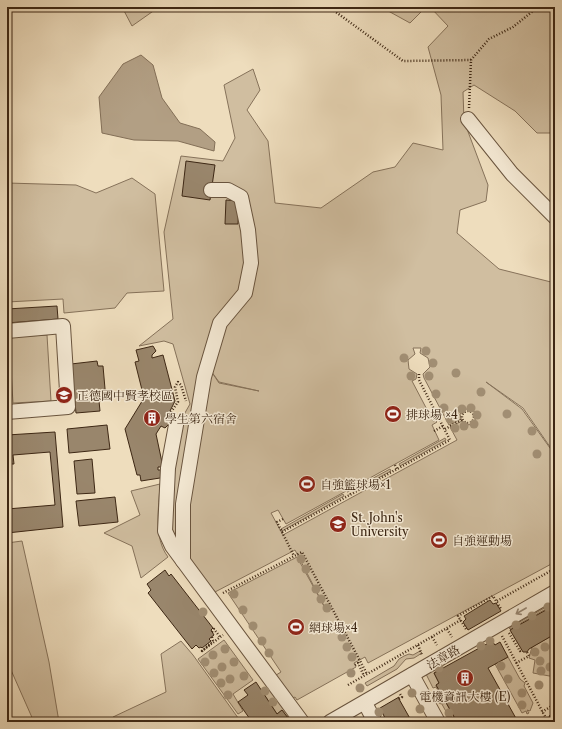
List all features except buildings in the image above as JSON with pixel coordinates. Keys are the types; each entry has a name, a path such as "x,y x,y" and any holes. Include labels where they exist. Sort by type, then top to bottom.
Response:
{"street":[{"path":"468,119 512,174 555,217"},
{"path":"183,561 183,504 204,377 220,323 245,293 251,263 241,197 228,190 211,190"},
{"path":"7,331 63,326 68,407 7,412"},
{"path":"174,418 168,468 166,531 172,546 302,722"},
{"name":"法章路","path":"330,722 412,675 501,630 555,592"},
{"path":"412,675 438,722"},
{"path":"365,703 375,722"}],"path":[{"path":"329,7 403,61 471,60"},
{"path":"468,119 471,60 490,39 513,27 538,7"},
{"path":"282,532 450,440 419,380 419,374"},
{"path":"174,418 178,402 175,387 176,384 180,383 187,404"},
{"path":"469,411 473,413 474,417 471,422 467,422 463,419 462,415 464,412 469,411"},
{"path":"434,431 463,419"},
{"path":"395,465 397,469"},
{"path":"283,519 277,522 294,556"},
{"path":"212,599 302,552 366,675"},
{"path":"496,601 554,569 555,571"},
{"path":"537,579 539,583"},
{"path":"516,590 518,594"},
{"path":"466,629 458,616 468,610 493,596 501,609"},
{"path":"483,602 489,601"},
{"path":"465,615 464,613 468,610"},
{"path":"348,685 461,620"},
{"path":"447,628 452,637"},
{"path":"212,632 214,630 220,637"},
{"path":"501,630 509,632 520,652 522,650"},
{"path":"501,630 516,663 548,722"},
{"path":"432,637 438,646"},
{"path":"212,638 214,642 202,651 212,641 212,638"},
{"path":"418,645 423,654"},
{"path":"516,663 529,656 527,652"},
{"path":"355,665 358,663 366,675"},
{"path":"542,712 555,704"}],"shaded area":[{"path":"122,7 159,7 132,26"},
{"path":"381,7 426,7 410,23"},
{"path":"430,7 555,7 555,133 537,133 515,111 474,85 463,92 464,121 488,185 486,201 460,210 457,233 499,269 555,283 555,454 523,408 486,382 522,409 555,455 555,562 368,663 365,657 354,663 356,667 297,700 295,697 289,700 273,677 281,672 228,593 297,557 324,606 295,550 215,592 188,558 187,505 211,371 219,383 259,391 219,382 206,364 180,550 168,531 178,425 190,404 173,344 164,341 139,346 173,319 164,232 181,156 223,161 235,138 224,85 253,69 260,90 247,110 268,141 275,203 321,208 373,172 395,167 413,143 443,150 441,95 428,47 448,26","holes":["413,348 421,348 420,353 428,358 430,367 423,374 424,378 449,425 461,419 460,414 466,409 474,411 476,416 475,420 469,425 462,421 450,427 457,440 283,535 271,513 278,510 286,524 439,440 432,425 437,422 435,420 433,421 412,381 416,379 417,374 409,369 408,360 415,354"]},
{"path":"141,55 153,65 162,98 180,123 200,129 215,142 214,151 178,141 134,140 102,133 99,97 123,64"},
{"path":"132,178 155,194 164,291 127,293 115,308 64,313 63,299 7,302 7,183 76,185 96,193"},
{"path":"47,335 51,401 13,403 9,337"},
{"path":"445,438 446,440 400,466 399,464"},
{"path":"390,469 391,471 354,491 353,489"},
{"path":"160,484 158,522 160,541 168,557 141,578 132,546 104,533 140,515 131,491"},
{"path":"343,494 344,496 282,531 281,529"},
{"path":"22,541 49,662 59,722 34,722 7,661 7,543"},
{"path":"555,602 555,604 510,629 509,628"},
{"path":"555,634 555,677 533,673 535,660 529,658 532,647"},
{"path":"224,640 253,680 233,694 243,711 238,714 198,659"},
{"path":"181,641 193,655 241,722 111,722 113,717 166,692 161,654"},
{"path":"420,651 422,653 414,658 406,659 397,669 367,686 365,683 394,666 399,659 404,656 409,654 413,655"},
{"path":"508,657 520,679 525,683 524,686 533,703 530,711 527,710 529,713 527,714 526,711 522,713 495,664"},
{"path":"442,665 443,668 434,673 439,683 436,685 457,722 451,716 449,717 438,697 441,696 436,687 433,688 426,674"},
{"path":"268,687 289,715 287,717 282,710 277,714 262,691"}],"place":[{"name":"正德國中賢孝校區","path":"64,395"},
{"name":"排球場 ×4","path":"393,414"},
{"name":"學生第六宿舍","path":"152,418"},
{"name":"自強籃球場×1","path":"307,484"},
{"name":"St. John's University","path":"338,524"},
{"name":"自強運動場","path":"439,540"},
{"name":"網球場×4","path":"296,627"},
{"name":"電機資訊大樓 (E)","path":"465,678"}]}
